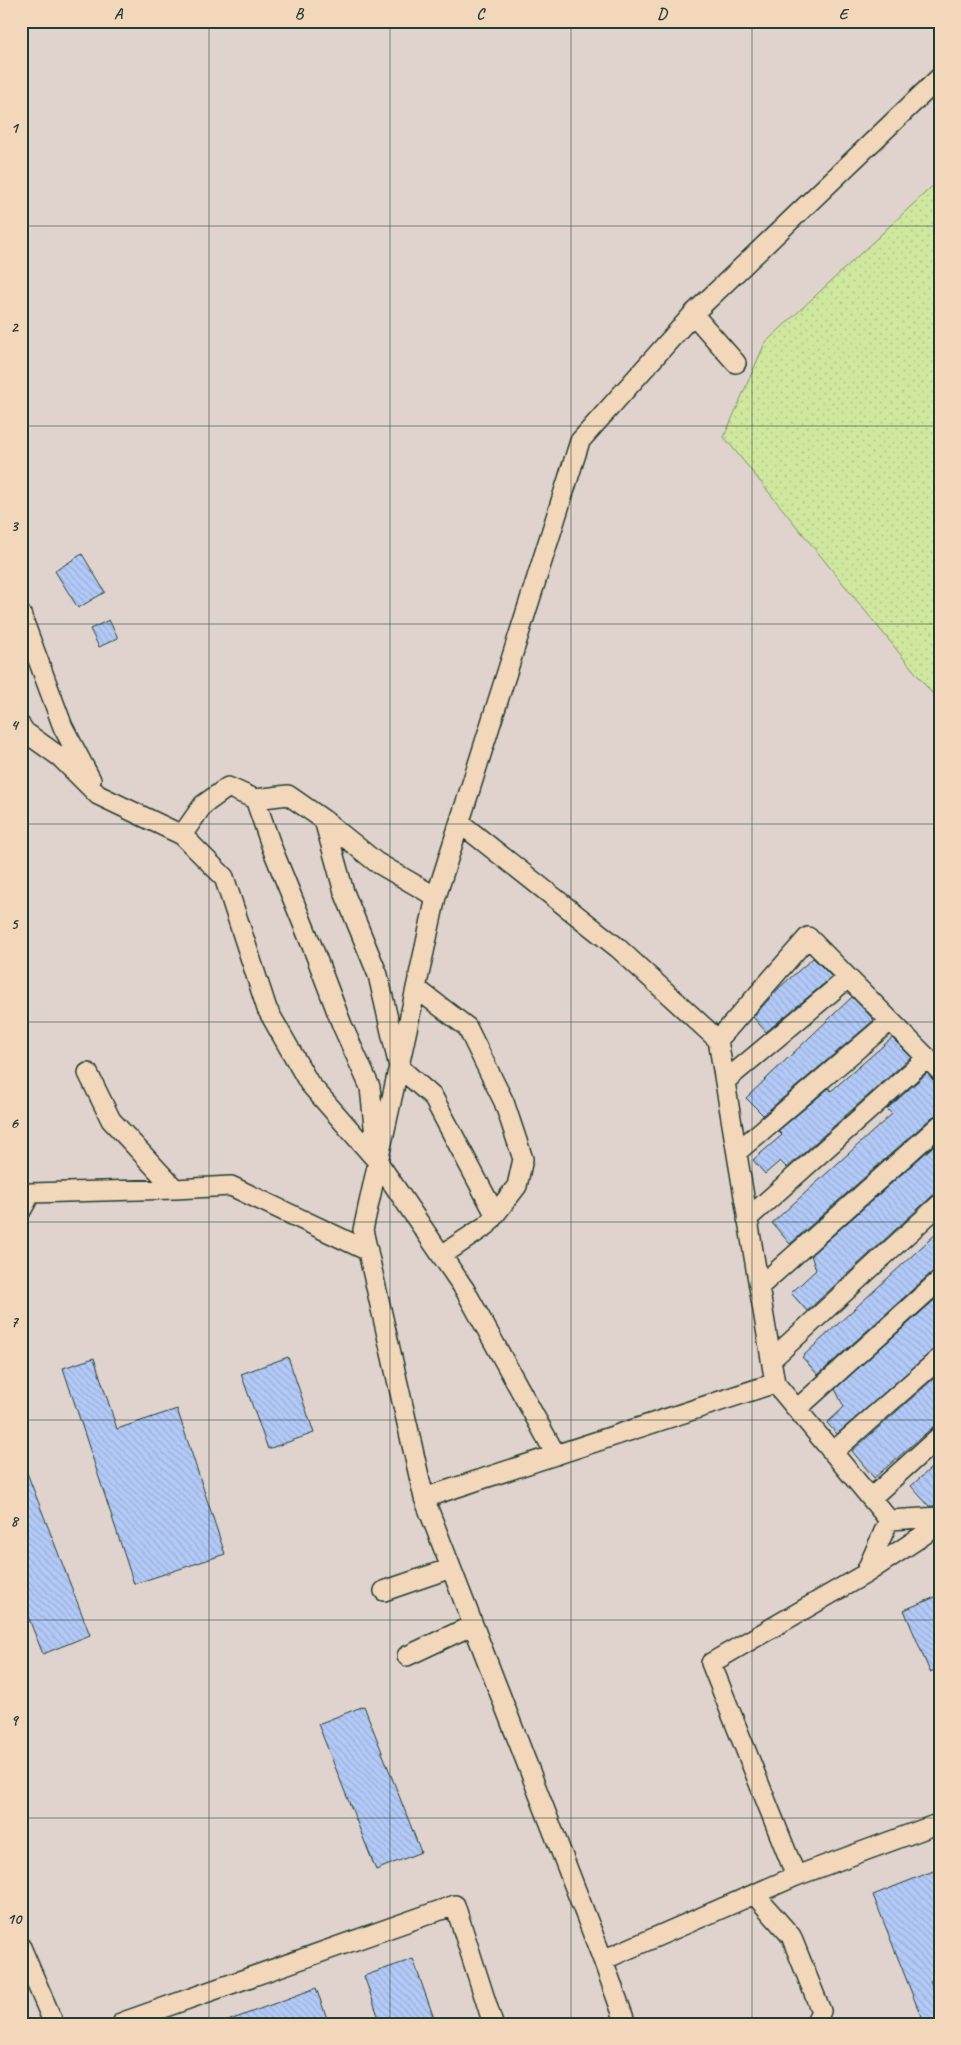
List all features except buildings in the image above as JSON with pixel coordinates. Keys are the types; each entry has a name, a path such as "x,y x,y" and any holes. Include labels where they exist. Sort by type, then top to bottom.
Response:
{"street":[{"path":"626,2024 424,1498 363,1230 436,897 580,442 692,314 940,77"},
{"path":"692,314 736,363"},
{"path":"21,614 63,727 98,795"},
{"path":"23,729 60,757 98,795 182,835 224,877 268,1009 309,1083 378,1162 442,1255 465,1290 556,1455"},
{"path":"182,835 203,804 228,787 255,799 288,795 324,820 376,862 436,897"},
{"path":"255,799 272,848 342,1025 370,1087 378,1162"},
{"path":"324,820 344,892 378,975 399,1067 434,1097 495,1214"},
{"path":"460,823 618,948 718,1040 775,1383 889,1520"},
{"path":"718,1040 808,937 940,1072"},
{"path":"724,1081 848,978"},
{"path":"416,988 467,1027 504,1102 523,1159 517,1186 487,1225 442,1255"},
{"path":"736,1152 890,1021"},
{"path":"747,1218 927,1058"},
{"path":"88,1074 111,1120 176,1190"},
{"path":"759,1287 940,1125"},
{"path":"21,1210 26,1187 176,1190 231,1186 368,1252"},
{"path":"771,1360 940,1204"},
{"path":"797,1409 940,1280"},
{"path":"832,1452 940,1358"},
{"path":"424,1498 775,1383"},
{"path":"871,1498 940,1436"},
{"path":"889,1520 940,1517"},
{"path":"865,1574 889,1520"},
{"path":"796,1876 711,1663 865,1574 940,1524"},
{"path":"384,1591 451,1568"},
{"path":"407,1656 473,1625"},
{"path":"603,1960 796,1876 940,1823"},
{"path":"755,1894 791,1936 821,2011 814,2024"},
{"path":"124,2024 123,2022 455,1905 493,2024"},
{"path":"21,1947 54,2024"}],"green space":[{"path":"940,179 940,703 724,437 765,343"}]}
